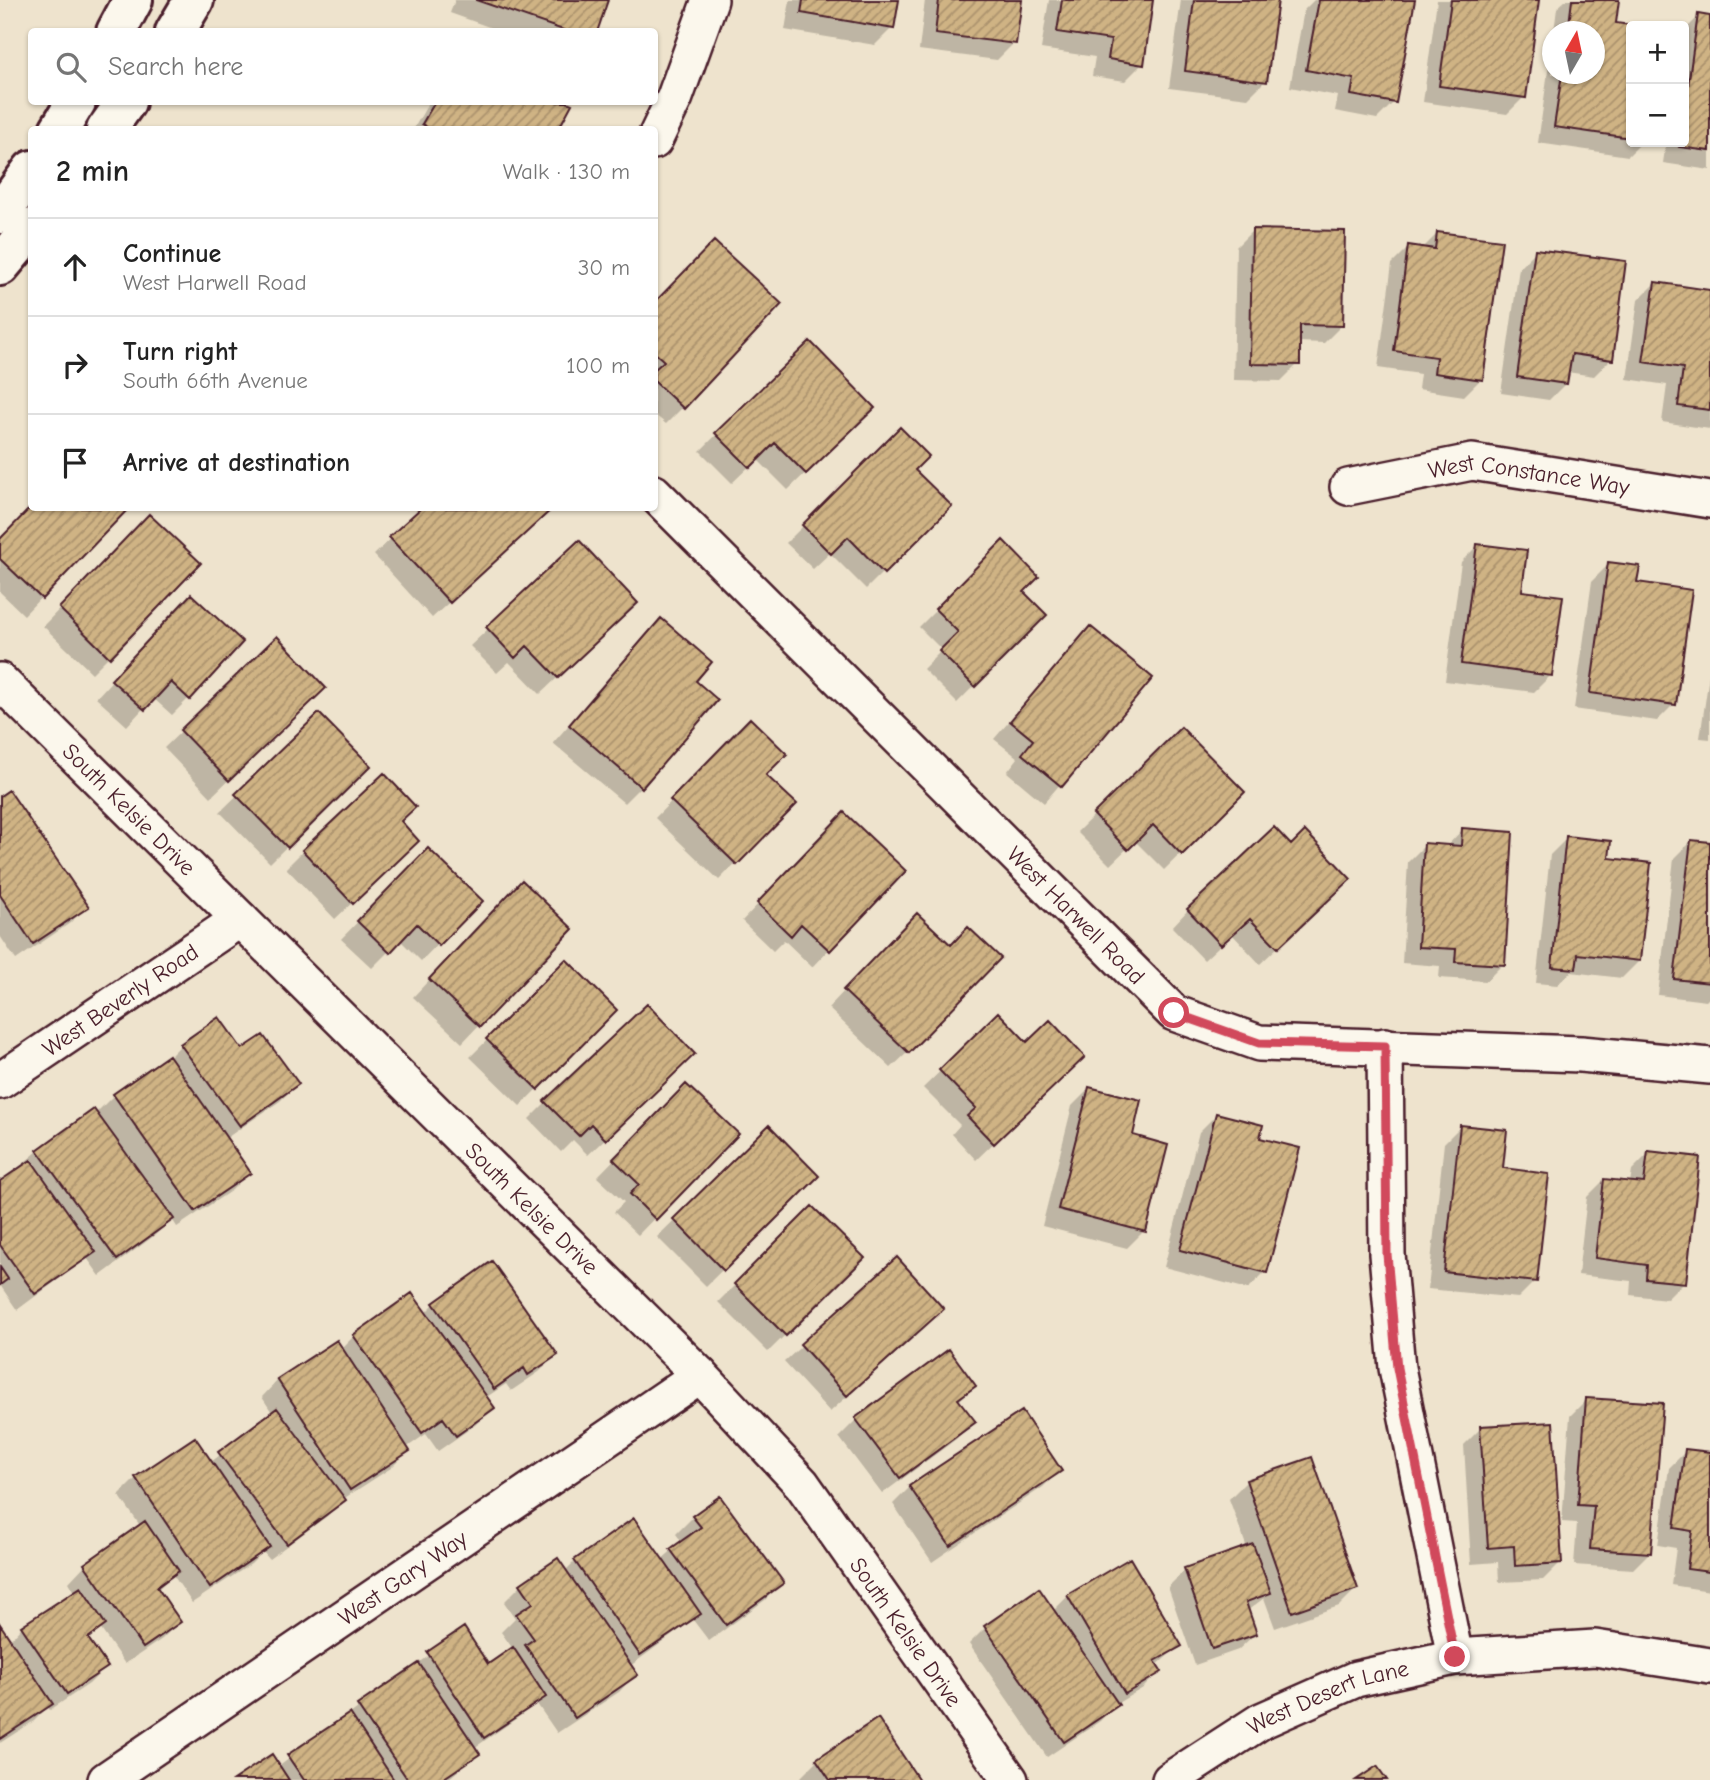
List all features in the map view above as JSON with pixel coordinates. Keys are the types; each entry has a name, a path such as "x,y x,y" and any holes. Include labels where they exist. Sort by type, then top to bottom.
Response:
{"street":[{"path":"118,28 133,0"},
{"path":"177,28 194,0"},
{"path":"658,133 675,97 710,0"},
{"path":"61,126 74,105"},
{"path":"109,126 124,105"},
{"path":"0,214 28,176"},
{"path":"0,266 28,233"},
{"name":"West Constance Way","path":"1348,487 1472,462 1710,500"},
{"name":"West Harwell Road","path":"658,497 1174,1013 1259,1043 1581,1054 1710,1066"},
{"name":"South Kelsie Drive","path":"0,681 700,1375 802,1484 1010,1780"},
{"name":"West Beverly Road","path":"0,1081 240,919"},
{"path":"1385,1046 1387,1254 1397,1368 1455,1657"},
{"name":"West Gary Way","path":"106,1780 700,1375"},
{"name":"West Desert Lane","path":"1170,1780 1261,1721 1356,1679 1455,1657 1595,1648 1710,1667"}],"building":[{"path":"476,0 608,0 598,28 557,28"},
{"path":"803,0 899,0 894,29 801,13"},
{"path":"939,0 1022,0 1016,44 935,34"},
{"path":"1062,0 1153,0 1144,65 1108,59 1111,40 1057,32"},
{"path":"1194,0 1278,0 1267,82 1185,71"},
{"path":"1319,0 1415,0 1396,103 1351,95 1354,79 1306,70"},
{"path":"1451,0 1539,0 1526,98 1439,86"},
{"path":"1572,0 1619,0 1616,23 1626,24 1626,137 1554,127 1560,84 1605,84 1605,21 1569,21"},
{"path":"1698,14 1710,16 1710,151 1679,147 1689,147 1689,79"},
{"path":"433,105 571,105 560,126 422,124"},
{"path":"1252,229 1345,231 1343,326 1300,325 1300,365 1250,364"},
{"path":"1437,232 1502,240 1483,380 1434,373 1436,357 1394,351 1408,245 1435,249"},
{"path":"714,241 782,304 684,409 658,385 658,366 664,361 658,356 658,299"},
{"path":"1535,249 1626,261 1613,360 1572,354 1567,384 1517,377"},
{"path":"1655,282 1710,290 1710,410 1678,406 1683,368 1643,362"},
{"path":"810,341 875,408 806,474 775,443 750,468 715,433"},
{"path":"900,427 929,456 915,470 952,506 884,574 848,537 831,554 802,525"},
{"path":"28,510 126,511 42,599 0,559 0,539"},
{"path":"418,511 550,511 450,603 389,537"},
{"path":"149,514 201,563 110,658 59,608"},
{"path":"579,540 638,603 558,678 527,646 515,658 486,627"},
{"path":"1003,540 1039,577 1024,592 1047,615 975,687 939,651 958,632 935,609"},
{"path":"1477,544 1527,550 1522,591 1563,596 1552,676 1461,664"},
{"path":"1608,562 1640,566 1637,582 1692,590 1676,705 1590,693"},
{"path":"191,594 243,642 190,700 171,682 145,710 111,680"},
{"path":"661,618 712,662 696,681 718,700 642,788 569,725"},
{"path":"1090,626 1153,678 1062,787 1022,754 1033,740 1010,721"},
{"path":"277,636 326,688 229,781 180,730"},
{"path":"319,713 371,766 288,848 235,794"},
{"path":"750,718 787,754 766,775 797,804 737,865 670,800"},
{"path":"1181,727 1245,792 1182,855 1153,825 1128,850 1093,814"},
{"path":"384,773 416,807 401,821 419,841 353,904 302,850"},
{"path":"9,790 89,907 33,944 0,895 0,796"},
{"path":"844,812 906,871 830,951 801,924 791,936 757,903"},
{"path":"1274,827 1291,845 1305,831 1351,879 1278,948 1250,919 1221,945 1187,909"},
{"path":"1462,828 1513,832 1505,965 1455,962 1456,949 1418,947 1424,843 1461,846"},
{"path":"1566,836 1611,841 1609,858 1651,863 1640,961 1578,954 1576,969 1552,967"},
{"path":"1691,840 1710,842 1710,983 1674,979"},
{"path":"428,848 483,901 439,946 417,924 390,953 357,921"},
{"path":"522,880 573,929 480,1027 429,979"},
{"path":"917,913 951,945 968,927 1001,958 909,1053 843,990"},
{"path":"566,959 617,1010 538,1090 486,1039"},
{"path":"647,1004 695,1054 606,1140 591,1124 579,1136 544,1101"},
{"path":"998,1012 1027,1042 1050,1020 1085,1057 994,1144 967,1116 976,1108 939,1070"},
{"path":"219,1017 242,1049 263,1035 299,1084 240,1126 180,1044"},
{"path":"169,1055 251,1173 195,1211 113,1094"},
{"path":"686,1084 739,1134 656,1220 630,1194 639,1184 613,1159"},
{"path":"1089,1087 1141,1100 1133,1135 1168,1145 1146,1232 1058,1209"},
{"path":"94,1109 174,1219 117,1260 37,1150"},
{"path":"1216,1113 1263,1125 1260,1138 1300,1148 1267,1273 1180,1250"},
{"path":"769,1125 819,1176 724,1271 673,1219"},
{"path":"1460,1125 1507,1130 1503,1168 1549,1174 1537,1282 1444,1272"},
{"path":"1648,1151 1700,1157 1686,1283 1646,1279 1647,1265 1595,1258 1604,1179 1644,1183"},
{"path":"31,1160 96,1252 35,1294 0,1245 0,1181"},
{"path":"812,1206 865,1258 786,1336 734,1284"},
{"path":"897,1257 944,1309 847,1396 800,1344"},
{"path":"492,1261 558,1355 528,1375 524,1368 494,1389 433,1303"},
{"path":"0,1267 8,1279 0,1285"},
{"path":"412,1293 495,1408 456,1436 443,1418 422,1433 353,1335"},
{"path":"337,1340 410,1451 350,1490 277,1379"},
{"path":"949,1349 976,1386 958,1399 976,1422 900,1478 855,1418"},
{"path":"1586,1398 1663,1403 1651,1553 1590,1549 1594,1506 1578,1505"},
{"path":"277,1408 346,1500 287,1544 218,1452"},
{"path":"1022,1411 1062,1471 950,1546 909,1486"},
{"path":"1553,1422 1562,1563 1515,1566 1514,1546 1488,1548 1480,1426"},
{"path":"195,1437 270,1547 210,1588 135,1477"},
{"path":"1685,1449 1710,1452 1710,1572 1687,1569 1692,1531 1674,1528"},
{"path":"1312,1457 1358,1589 1292,1612 1246,1480"},
{"path":"720,1496 784,1583 726,1625 670,1549 701,1527 692,1516"},
{"path":"634,1518 701,1614 640,1655 574,1560"},
{"path":"145,1521 179,1571 157,1587 181,1622 143,1648 84,1564"},
{"path":"1253,1544 1271,1593 1246,1602 1257,1634 1212,1649 1184,1568"},
{"path":"558,1558 638,1675 575,1718 525,1645 534,1639 516,1614 533,1603 520,1584"},
{"path":"1130,1558 1182,1646 1155,1661 1162,1672 1125,1694 1067,1595"},
{"path":"81,1587 106,1625 88,1638 108,1667 67,1694 21,1626"},
{"path":"1039,1588 1119,1705 1064,1742 984,1626"},
{"path":"0,1624 53,1704 0,1739"},
{"path":"464,1627 488,1664 513,1647 546,1697 484,1738 427,1652"},
{"path":"419,1663 480,1754 441,1780 408,1780 357,1705"},
{"path":"350,1713 394,1780 304,1780 287,1755"},
{"path":"878,1718 919,1780 830,1780 816,1759"},
{"path":"272,1754 289,1780 233,1780"},
{"path":"1377,1766 1387,1780 1356,1780"}],"route":[{"path":"1174,1013 1259,1043 1385,1046 1387,1254 1397,1368 1455,1657"}]}
